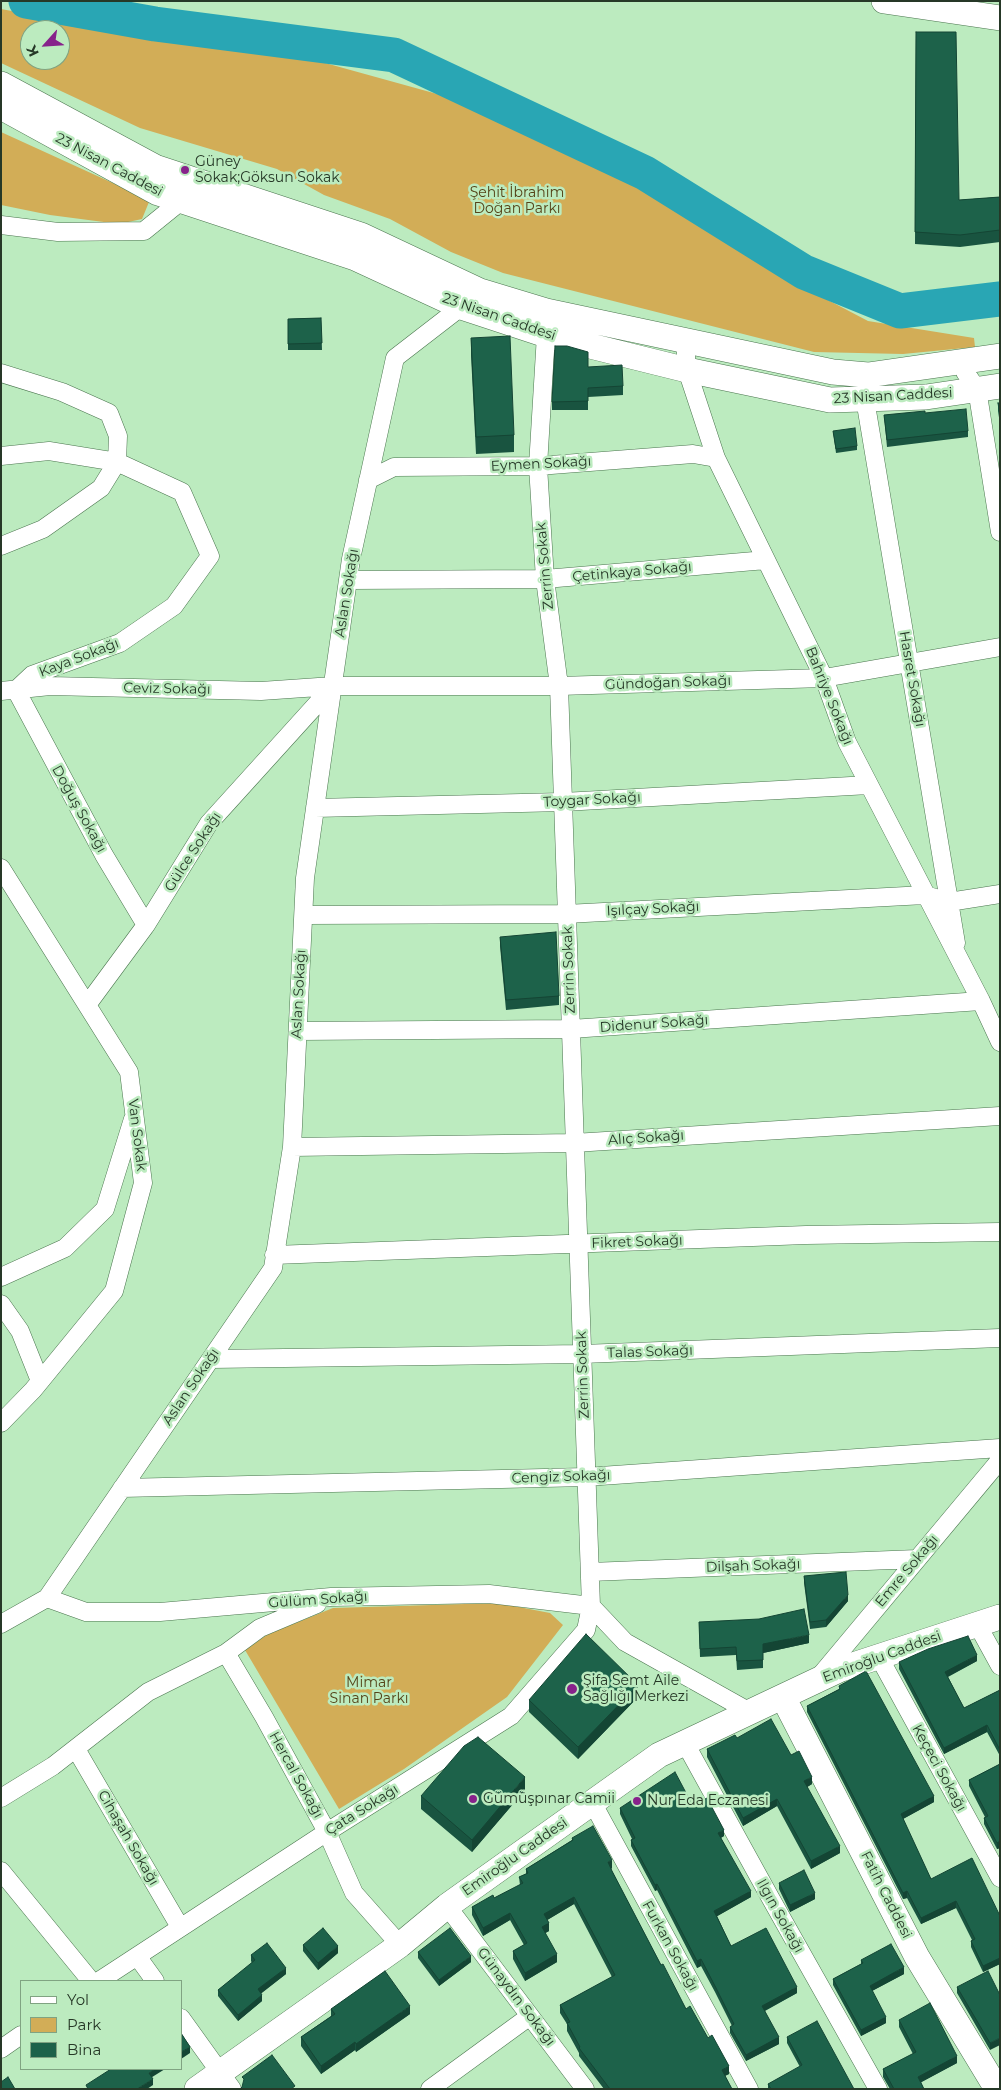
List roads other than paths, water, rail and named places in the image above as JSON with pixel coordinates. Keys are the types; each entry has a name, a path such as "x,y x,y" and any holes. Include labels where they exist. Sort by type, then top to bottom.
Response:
{"street":[{"path":"884,1 1000,18"},
{"name":"23 Nisan Caddesi","path":"1,84 155,167 187,190 355,258 461,307 546,335 687,370 830,400 926,397 988,387"},
{"name":"23 Nisan Caddesi","path":"1,108 158,193 187,190 361,235 480,291 546,310 705,346 833,372 868,374 1000,356"},
{"path":"1,225 58,232 144,231 187,190"},
{"name":"Aslan Sokağı","path":"1,1624 47,1598 273,1268 292,1147 305,878 348,580 395,358 461,307"},
{"name":"Zerrin Sokak","path":"546,335 538,466 545,579 559,686 591,1606"},
{"name":"Bahriye Sokağı","path":"685,340 687,370 716,458 824,678 847,742 981,1001 1000,1042"},
{"path":"963,362 965,372 988,387 1000,532"},
{"path":"1,373 62,392 109,413 118,436 117,462 101,488 43,529 1,546"},
{"name":"Hasret Sokağı","path":"865,399 959,960"},
{"path":"1,456 49,451 117,462"},
{"name":"Eymen Sokağı","path":"368,480 394,467 538,466 693,454 716,458"},
{"name":"Kaya Sokağı","path":"8,691 32,675 120,643 174,606 210,556 182,492 117,462"},
{"name":"Çetinkaya Sokağı","path":"348,580 545,579 766,560"},
{"name":"Gündoğan Sokağı","path":"333,686 559,686 824,678 1000,647"},
{"name":"Ceviz Sokağı","path":"8,691 50,686 262,691 333,686"},
{"name":"Gülce Sokağı","path":"87,1005 146,925 208,823 333,686"},
{"name":"Doğuş Sokağı","path":"8,691 146,925"},
{"name":"Toygar Sokağı","path":"315,808 563,802 869,785"},
{"name":"Van Sokak","path":"1,868 129,1072 143,1183 114,1291 40,1381 1,1423"},
{"name":"Işılçay Sokağı","path":"304,915 566,914 925,894 949,902 1000,894"},
{"name":"Didenur Sokağı","path":"298,1031 571,1030 981,1001"},
{"path":"1,1277 65,1248 105,1210 134,1114"},
{"name":"Alıç Sokağı","path":"292,1147 574,1143 1000,1116"},
{"name":"Fikret Sokağı","path":"274,1254 806,1235 1000,1232"},
{"path":"1,1304 20,1331 40,1381"},
{"name":"Talas Sokağı","path":"210,1359 582,1354 1000,1338"},
{"name":"Cengiz Sokağı","path":"122,1488 586,1477 1000,1448"},
{"name":"Emre Sokağı","path":"814,1682 1000,1460"},
{"name":"Dilşah Sokağı","path":"590,1572 917,1559"},
{"name":"Gülüm Sokağı","path":"47,1598 86,1612 160,1612 331,1597 489,1594 591,1606"},
{"path":"1,1798 53,1766 148,1692 226,1653 260,1628 331,1597"},
{"path":"591,1606 625,1642 750,1712"},
{"name":"Çata Sokağı","path":"100,1980 327,1832 511,1716 586,1630 591,1606"},
{"path":"988,1621 1000,1666"},
{"name":"Emiroğlu Caddesi","path":"197,2089 226,2080 400,1946 447,1906 659,1754 841,1669 988,1621"},
{"name":"Hercal Sokağı","path":"226,1653 264,1717 327,1832 354,1893 400,1946"},
{"name":"Keçeci Sokağı","path":"879,1657 1000,1878"},
{"name":"Fatih Caddesi","path":"783,1697 917,1957 997,2089"},
{"name":"Ilgın Sokağı","path":"685,1742 770,1899 878,2089"},
{"name":"Cihaşah Sokağı","path":"76,1749 180,1928"},
{"name":"Furkan Sokağı","path":"592,1802 749,2089"},
{"path":"1,1871 90,1980"},
{"name":"Günaydın Sokağı","path":"447,1906 585,2089"},
{"path":"136,1956 154,1980"},
{"path":"430,2089 530,2016"},
{"path":"182,2019 226,2080"},
{"path":"1,2049 20,2036"}],"waterway":[{"path":"26,1 155,24 394,55 645,173 804,272 900,311 1000,299"}],"place":[{"name":"Güney Sokak;Göksun Sokak","path":"185,170"},
{"name":"Şifa Semt Aile Sağlığı Merkezi","path":"572,1689"},
{"name":"Gümüşpınar Camii","path":"473,1799"},
{"name":"Nur Eda Eczanesi","path":"637,1801"}],"park label":[{"name":"Şehit İbrahim Doğan Parkı","path":"517,202"},
{"name":"Mimar Sinan Parkı","path":"369,1692"}]}
